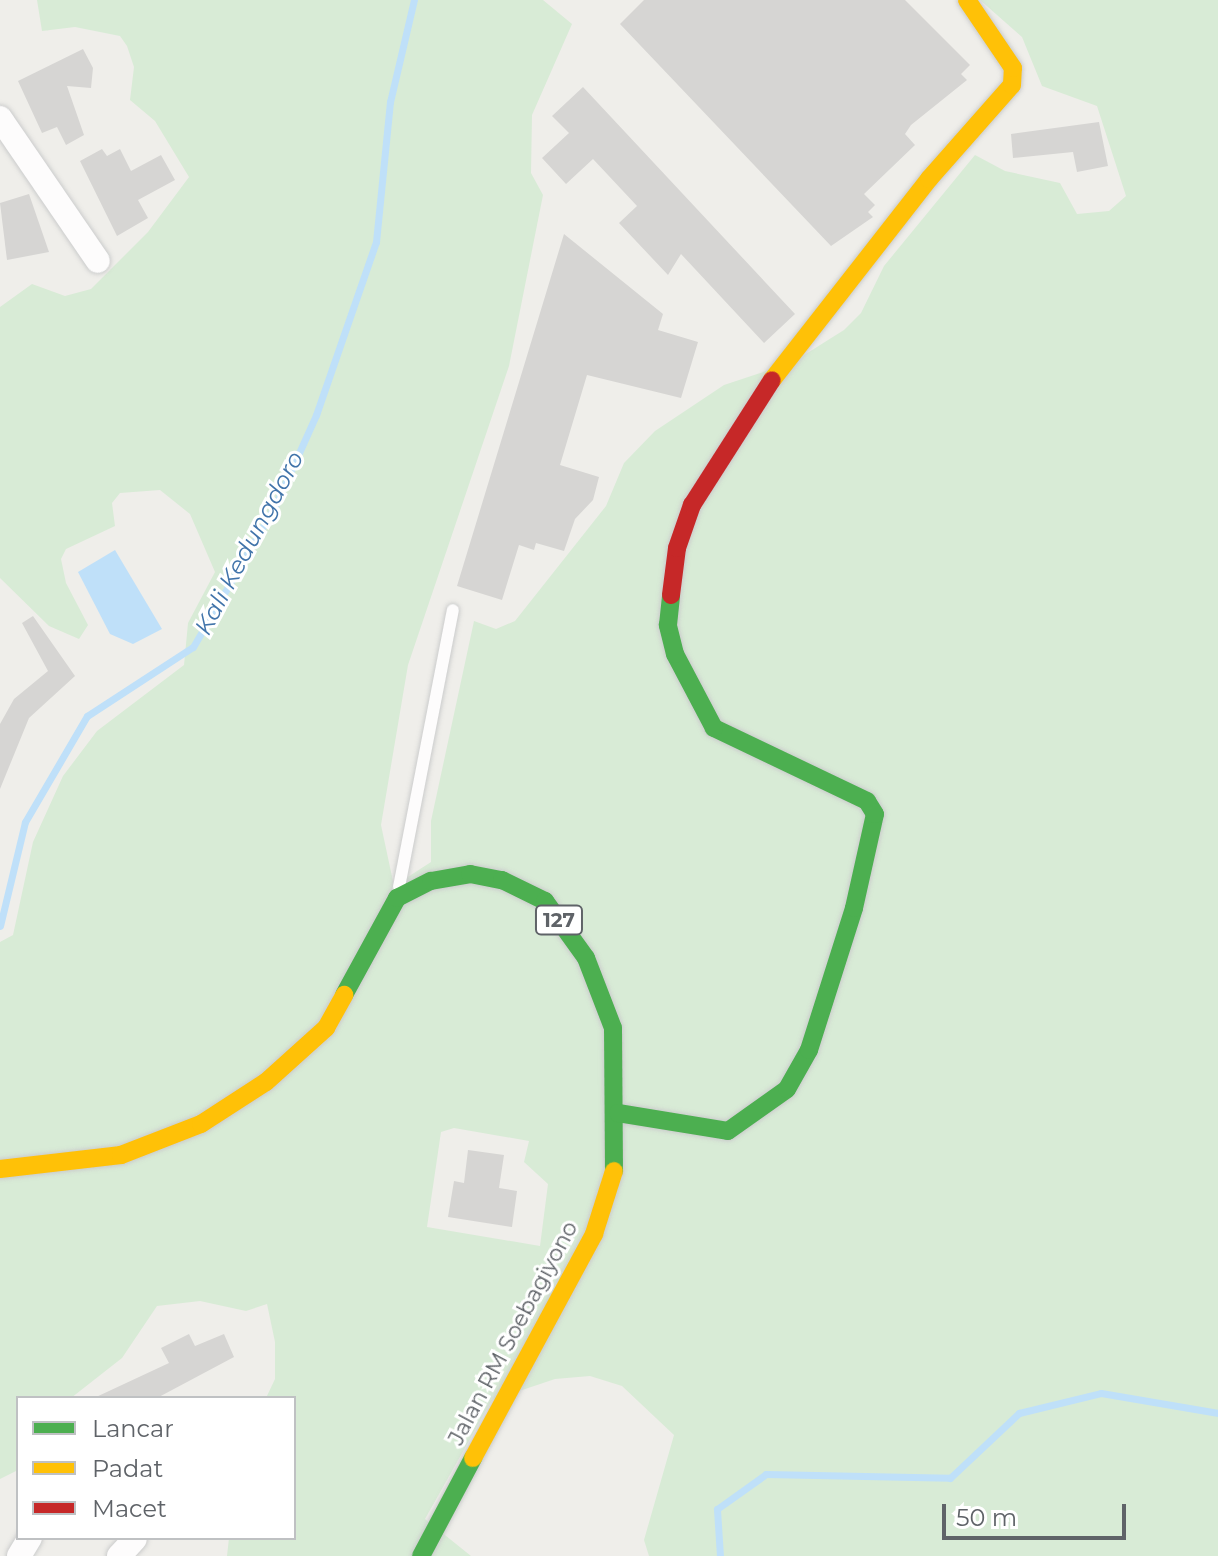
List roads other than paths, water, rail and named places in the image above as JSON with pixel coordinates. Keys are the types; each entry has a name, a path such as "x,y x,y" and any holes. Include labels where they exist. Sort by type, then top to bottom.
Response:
{"street":[{"path":"618,1113 728,1131 757,1116 787,1089 809,1050 854,908 875,814 867,801 714,728 675,654 668,625 677,548 692,505 747,412 929,179 1012,85 1013,68 967,0"},
{"path":"0,118 98,261"},
{"name":"Jalan RM Soebagiyono","path":"397,898 431,881 470,874 502,880 545,901 586,958 613,1028 618,1113 614,1173 594,1234 421,1556"},
{"path":"0,1169 33,1170 121,1155 201,1124 266,1082 326,1028 397,898"},
{"path":"119,1556 134,1540"}],"lane":[{"path":"397,898 453,610"}],"water":[{"path":"115,550 162,629 133,644 110,634 78,572"}],"waterway":[{"name":"Kali Kedungdoro","path":"0,926 25,822 87,716 193,647 276,504 316,415 376,242 390,102 414,0"},
{"path":"720,1556 717,1509 766,1474 950,1478 1019,1413 1101,1393 1218,1413"}]}
